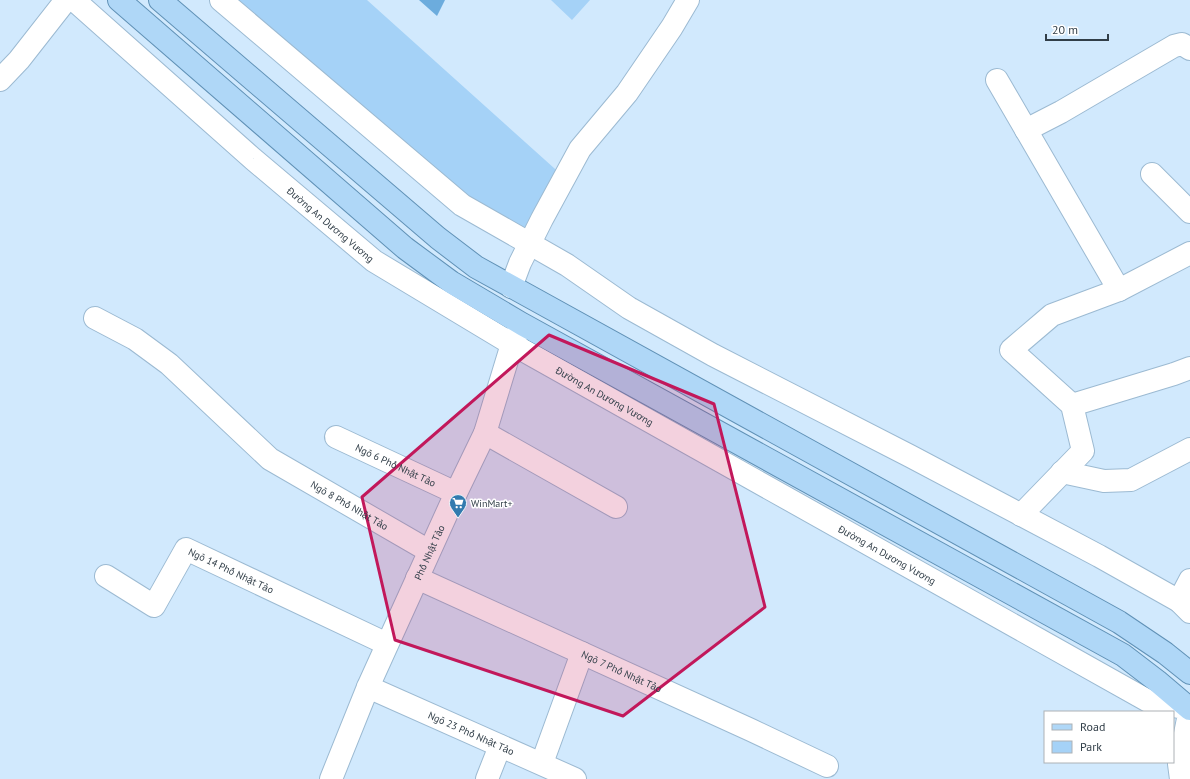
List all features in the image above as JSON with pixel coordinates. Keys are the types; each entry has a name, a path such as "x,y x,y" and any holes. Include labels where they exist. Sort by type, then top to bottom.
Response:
{"main road":[{"path":"119,0 405,248 451,282 522,324 1123,655 1190,709"},
{"path":"160,0 438,238 476,267 1120,622 1165,653 1190,673"}],"street":[{"path":"0,80 19,60 66,0"},
{"name":"Đường An Dương Vương","path":"74,0 253,160 374,261 512,344 1150,702 1190,709"},
{"path":"221,0 462,205 567,265 629,308 712,355 910,456 1099,556 1184,606 1190,580"},
{"path":"511,287 520,263 580,148 627,93 672,27 688,0"},
{"path":"1026,130 1061,112 1174,46 1182,44 1190,49"},
{"path":"997,80 1120,290"},
{"path":"1152,174 1190,212"},
{"path":"1021,515 1083,451 1072,405 1011,350 1052,315 1120,290 1190,253"},
{"name":"Ngõ 8 Phố Nhật Tảo","path":"95,318 135,339 169,364 270,459 429,551"},
{"name":"Phố Nhật Tảo","path":"331,779 387,644 485,433 512,344 522,324"},
{"path":"1072,405 1190,368"},
{"path":"485,433 616,507"},
{"name":"Ngõ 6 Phố Nhật Tảo","path":"336,437 456,493"},
{"path":"1062,472 1104,481 1131,480 1190,449"},
{"name":"Ngõ 14 Phố Nhật Tảo","path":"106,576 154,606 186,549 387,644"},
{"name":"Ngõ 7 Phố Nhật Tảo","path":"417,578 827,766"},
{"path":"542,763 582,653"},
{"name":"Ngõ 23 Phố Nhật Tảo","path":"368,687 500,746 542,763 575,779"},
{"path":"1181,779 1179,764 1190,709"},
{"path":"487,779 500,746"}],"highlighted area":[{"path":"549,335 714,404 765,607 623,716 395,640 362,497"}],"green space":[{"path":"222,0 367,0 564,177 530,244 462,205"},
{"path":"551,0 590,0 572,20"}],"shaded area":[{"path":"419,0 445,0 437,16"}],"place":[{"name":"WinMart+","path":"458,518"}]}
